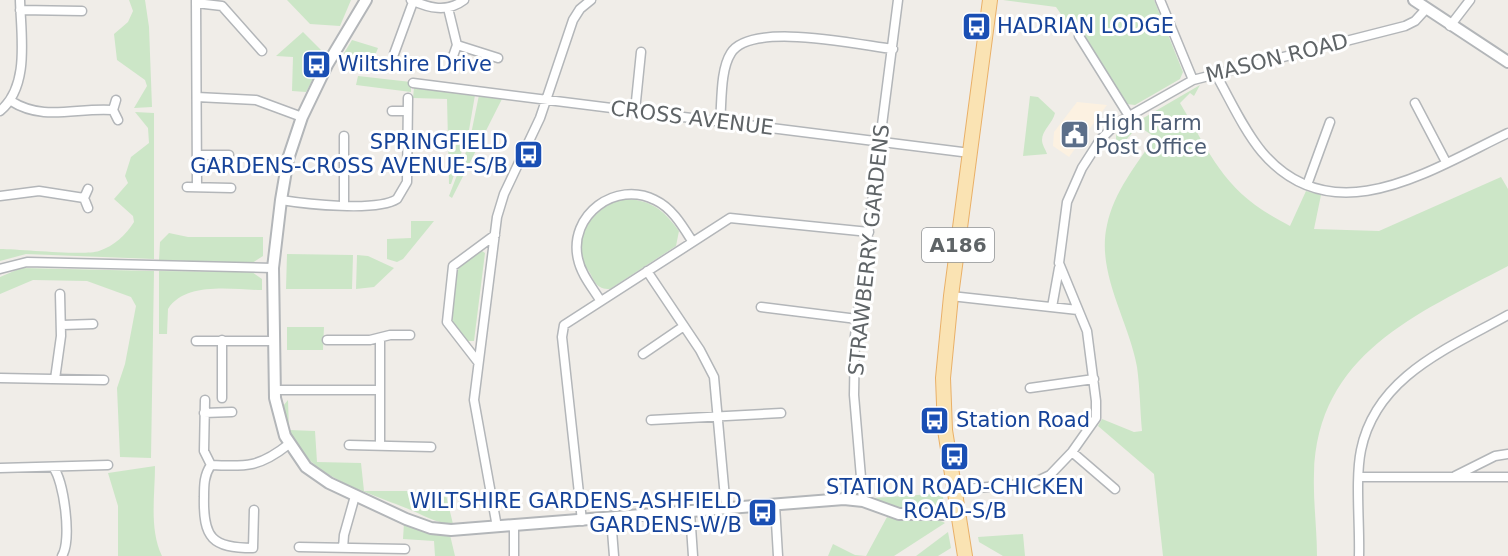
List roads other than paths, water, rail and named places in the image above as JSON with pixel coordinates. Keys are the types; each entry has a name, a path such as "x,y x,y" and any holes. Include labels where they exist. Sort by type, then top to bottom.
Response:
{"main road":[{"name":"A186","path":"965,556 945,430 943,378 951,296 990,0"}],"street":[{"path":"0,111 11,101 18,89 20,0"},
{"path":"366,0 327,65 302,117 288,159 273,268 274,390 277,414 288,444 314,473 355,496 431,528 451,530 844,499 863,501 904,514 957,514"},
{"path":"394,54 412,1 448,9 465,0"},
{"path":"497,527 474,408 495,234 501,201 546,100 573,20 580,9 591,0"},
{"name":"STRAWBERRY GARDENS","path":"863,501 854,386 857,319 898,0"},
{"path":"1160,0 1192,80"},
{"path":"1414,0 1450,26 1508,62"},
{"path":"1450,26 1470,0"},
{"path":"197,187 196,2 222,6 262,51"},
{"path":"448,9 457,45 452,59"},
{"name":"MASON ROAD","path":"1052,307 1059,268 1064,215 1074,185 1100,140 1129,116 1192,80 1405,26 1426,9"},
{"path":"20,10 82,11"},
{"path":"720,122 726,64 730,53 742,44 762,37 782,36 893,49"},
{"path":"1079,36 1129,116"},
{"path":"457,45 498,58"},
{"path":"635,111 641,52"},
{"path":"1215,73 1263,152 1281,170 1307,185 1338,192 1378,191 1399,184 1508,133"},
{"name":"CROSS AVENUE","path":"413,83 970,153"},
{"path":"198,97 256,99 302,117"},
{"path":"281,200 344,205 386,204 403,192 407,175 408,98"},
{"path":"116,100 113,110 118,120"},
{"path":"11,101 31,111 46,114 84,108 113,110"},
{"path":"1416,103 1446,162"},
{"path":"392,111 407,111"},
{"path":"1307,185 1330,122"},
{"path":"344,136 344,205"},
{"path":"198,155 229,155"},
{"path":"187,187 231,188"},
{"path":"88,189 84,198 88,208"},
{"path":"0,196 39,191 84,198"},
{"path":"600,300 580,265 577,244 584,221 605,200 628,194 657,200 669,209 692,241"},
{"path":"582,521 562,332 568,322 692,241 733,218 869,232"},
{"path":"478,362 447,322 451,271 458,261 495,234"},
{"path":"0,269 27,262 273,268"},
{"path":"954,490 1038,482 1050,475 1072,452 1096,418 1094,379 1087,331 1059,268"},
{"path":"647,271 705,357 714,377 726,509"},
{"path":"55,379 62,325 60,294"},
{"path":"951,296 1078,310"},
{"path":"761,307 857,319"},
{"path":"1359,556 1361,451 1369,424 1382,401 1400,379 1508,315"},
{"path":"62,325 93,324"},
{"path":"643,354 684,326"},
{"path":"327,340 410,335"},
{"path":"380,338 380,446"},
{"path":"196,340 274,340"},
{"path":"222,340 222,398"},
{"path":"0,378 104,380"},
{"path":"1030,388 1094,379"},
{"path":"274,390 380,390"},
{"path":"205,400 204,452 211,465"},
{"path":"204,413 232,412"},
{"path":"651,420 781,413"},
{"path":"211,465 260,464 288,444"},
{"path":"350,445 431,447"},
{"path":"1072,452 1115,489"},
{"path":"1452,478 1496,456 1508,454"},
{"path":"0,468 108,465"},
{"path":"211,465 204,481 204,519 211,536 226,547 253,548 254,510"},
{"path":"52,467 60,478 68,534 67,545 62,556"},
{"path":"1360,477 1508,477"},
{"path":"343,548 344,535 355,496"},
{"path":"774,505 778,556"},
{"path":"690,512 693,556"},
{"path":"611,518 614,556"},
{"path":"514,526 514,556"},
{"path":"299,547 405,549"}],"place":[{"name":"HADRIAN LODGE","path":"976,26"},
{"name":"Wiltshire Drive","path":"317,64"},
{"name":"High Farm Post Office","path":"1074,135"},
{"name":"SPRINGFIELD GARDENS-CROSS AVENUE-S/B","path":"529,154"},
{"name":"Station Road","path":"935,420"},
{"name":"STATION ROAD-CHICKEN ROAD-S/B","path":"955,456"},
{"name":"WILTSHIRE GARDENS-ASHFIELD GARDENS-W/B","path":"763,513"}]}
